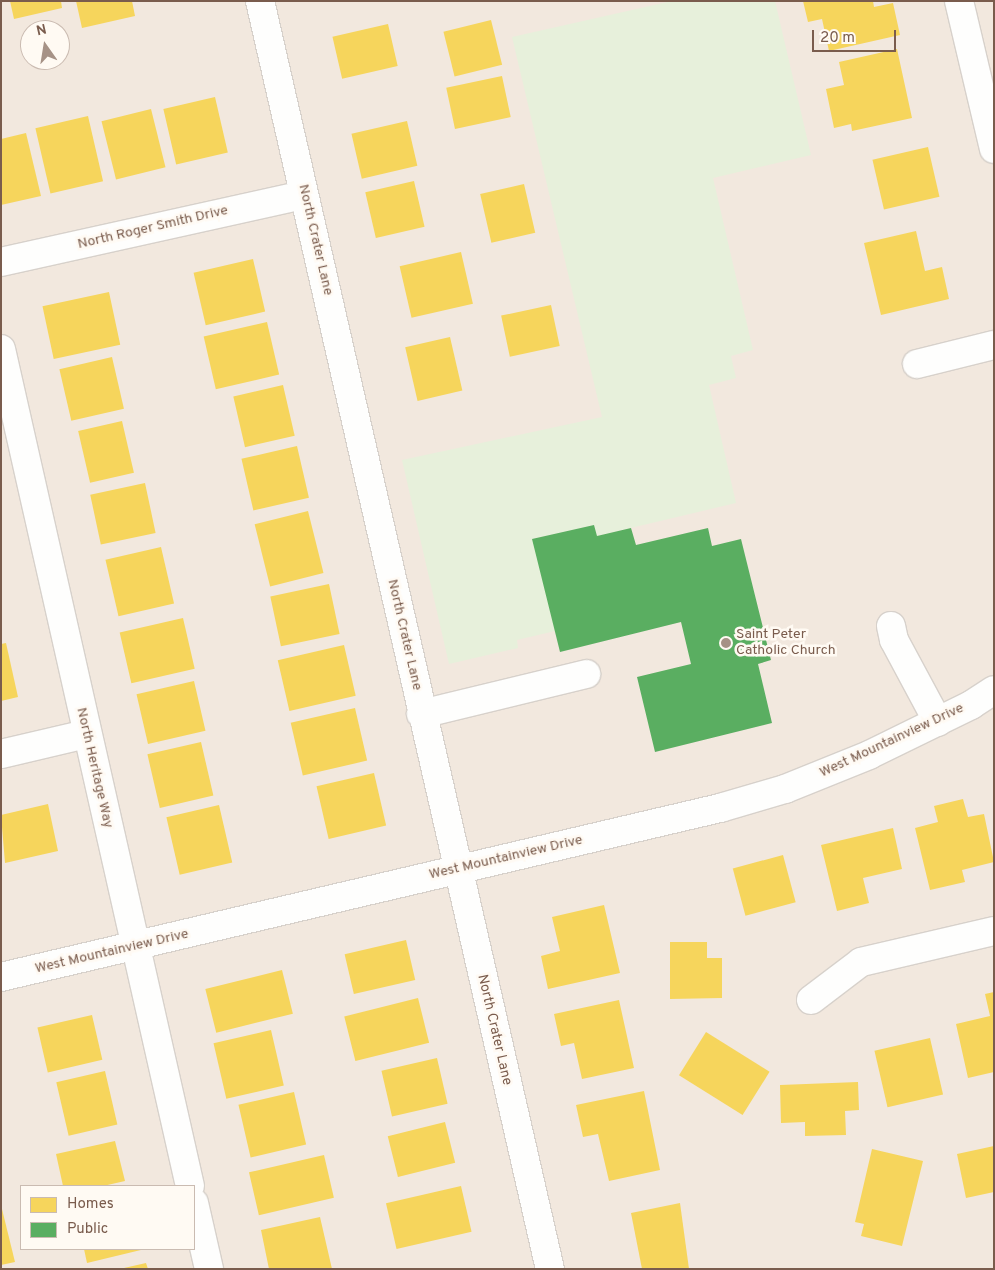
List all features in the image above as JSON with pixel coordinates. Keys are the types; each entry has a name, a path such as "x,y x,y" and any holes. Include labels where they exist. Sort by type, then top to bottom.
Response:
{"street":[{"name":"North Crater Lane","path":"260,1 456,869 550,1269"},
{"path":"959,1 994,149"},
{"name":"North Roger Smith Drive","path":"1,262 304,195"},
{"path":"917,364 994,345"},
{"name":"North Heritage Way","path":"1,349 86,734 190,1185"},
{"path":"891,626 894,640 938,722"},
{"path":"421,714 586,674"},
{"name":"West Mountainview Drive","path":"1,978 720,808 785,789 869,755 938,722 994,690"},
{"path":"1,754 86,734"},
{"path":"812,1000 861,962 994,932"},
{"path":"195,1206 209,1269"}],"shaded area":[{"path":"1,1 994,1 994,1269 1,1269"}],"green space":[{"path":"672,1 775,1 811,155 713,178 753,350 731,356 736,378 709,385 736,503 597,536 594,525 533,539 555,631 517,640 518,648 449,664 402,460 602,417 512,37"}],"building: Homes":[{"path":"10,1 61,1 62,8 14,19"},
{"path":"76,1 132,1 135,16 82,28"},
{"path":"803,1 873,1 874,7 893,3 900,35 829,51 822,19 808,22"},
{"path":"491,20 502,65 455,76 443,32"},
{"path":"388,24 398,66 342,79 332,37"},
{"path":"897,49 912,118 852,131 851,124 834,128 826,89 844,85 839,62"},
{"path":"502,76 511,117 455,129 446,88"},
{"path":"215,97 228,153 176,164 163,109"},
{"path":"151,109 166,167 116,180 102,121"},
{"path":"88,116 103,181 50,193 35,128"},
{"path":"407,121 417,166 362,179 351,134"},
{"path":"26,133 41,196 1,205 1,139"},
{"path":"928,147 939,197 884,210 872,160"},
{"path":"414,181 425,227 376,238 365,192"},
{"path":"524,184 535,233 491,243 480,194"},
{"path":"916,231 925,271 942,267 949,299 881,315 864,243"},
{"path":"461,252 473,304 412,318 400,266"},
{"path":"253,259 265,312 206,325 194,273"},
{"path":"109,292 120,345 54,359 42,306"},
{"path":"551,305 560,346 510,357 501,316"},
{"path":"267,322 279,375 216,389 204,337"},
{"path":"450,337 462,391 418,401 405,347"},
{"path":"112,357 124,409 71,421 59,369"},
{"path":"283,385 295,436 245,447 233,396"},
{"path":"122,421 134,473 90,483 78,431"},
{"path":"297,446 309,498 253,510 241,459"},
{"path":"145,483 156,533 101,545 90,495"},
{"path":"308,511 323,573 270,586 255,524"},
{"path":"161,547 174,604 119,616 105,560"},
{"path":"329,584 340,634 281,646 270,596"},
{"path":"183,618 195,669 131,683 120,633"},
{"path":"6,643 18,697 1,701 1,644"},
{"path":"344,645 356,696 289,711 278,660"},
{"path":"194,681 205,731 148,744 137,694"},
{"path":"355,708 367,761 303,775 291,723"},
{"path":"201,742 213,796 160,808 147,754"},
{"path":"374,773 386,826 329,839 317,786"},
{"path":"963,799 968,817 984,814 994,862 962,870 965,882 930,890 915,828 938,822 934,806"},
{"path":"48,804 58,851 5,863 1,815"},
{"path":"219,805 232,862 180,875 166,817"},
{"path":"893,828 902,869 863,878 869,903 837,911 821,845"},
{"path":"783,855 796,902 745,916 733,868"},
{"path":"604,905 620,973 548,989 541,956 560,951 552,917"},
{"path":"406,940 415,980 354,994 345,954"},
{"path":"670,942 707,942 707,958 722,958 722,998 670,999"},
{"path":"282,970 293,1014 216,1033 205,989"},
{"path":"994,992 994,1072 968,1078 956,1024 990,1016 985,994"},
{"path":"418,998 429,1043 355,1061 344,1016"},
{"path":"619,1000 634,1068 582,1079 574,1043 561,1046 554,1014"},
{"path":"92,1015 102,1060 48,1072 37,1028"},
{"path":"271,1030 284,1086 226,1099 214,1043"},
{"path":"706,1032 770,1072 743,1115 679,1075"},
{"path":"930,1038 943,1095 888,1107 874,1051"},
{"path":"437,1058 448,1104 392,1117 381,1071"},
{"path":"105,1071 117,1125 69,1136 56,1082"},
{"path":"858,1082 859,1110 845,1111 846,1135 805,1136 805,1122 781,1123 780,1085"},
{"path":"644,1091 660,1170 609,1181 598,1134 583,1137 576,1105"},
{"path":"294,1092 306,1145 251,1157 238,1105"},
{"path":"445,1122 455,1163 398,1177 388,1136"},
{"path":"115,1141 125,1181 107,1185 63,1185 56,1154"},
{"path":"994,1146 994,1192 966,1198 957,1154"},
{"path":"872,1149 923,1161 902,1246 861,1236 864,1224 855,1222"},
{"path":"324,1155 334,1198 259,1215 249,1172"},
{"path":"461,1186 472,1232 397,1249 386,1203"},
{"path":"680,1203 689,1269 642,1269 631,1213"},
{"path":"1,1205 15,1262 1,1265"},
{"path":"320,1217 332,1269 269,1269 261,1230"},
{"path":"84,1250 141,1250 87,1263"},
{"path":"146,1263 148,1269 124,1268"}],"building: Public":[{"name":"Saint Peter Catholic Church","path":"594,525 597,536 631,528 636,545 708,528 712,546 741,539 771,660 758,664 772,723 655,752 637,677 691,664 681,622 560,652 532,539"}],"place":[{"name":"Saint Peter Catholic Church","path":"726,643"}]}
